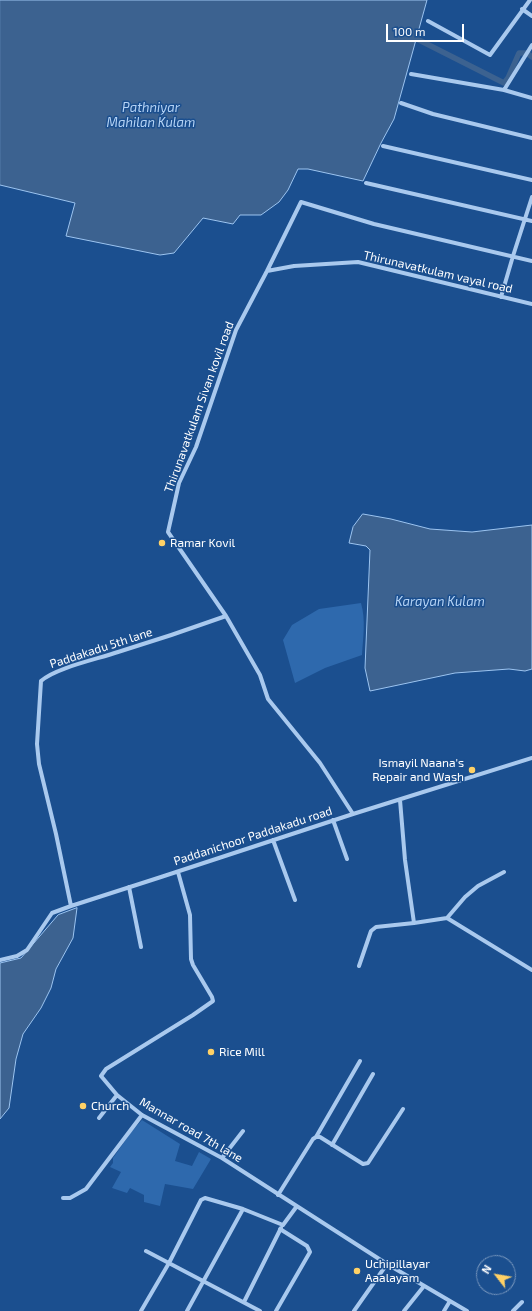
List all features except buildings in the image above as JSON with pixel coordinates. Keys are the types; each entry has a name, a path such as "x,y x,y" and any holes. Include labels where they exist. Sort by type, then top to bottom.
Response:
{"street":[{"path":"428,21 490,55 530,0"},
{"path":"522,9 532,16"},
{"path":"504,90 532,44"},
{"path":"411,74 504,90 532,98"},
{"path":"401,103 434,114 532,138"},
{"path":"383,146 532,180"},
{"path":"366,183 532,221"},
{"path":"501,297 532,197"},
{"name":"Thirunavatkulam Sivan kovil road","path":"353,814 320,763 268,699 260,675 226,616 168,532 179,483 196,447 236,330 301,202 374,224 532,261"},
{"name":"Thirunavatkulam vayal road","path":"267,271 294,266 358,262 532,304"},
{"name":"Paddakadu 5th lane","path":"71,906 39,764 37,744 41,681 46,677 64,669 159,640 226,616"},
{"name":"Paddanichoor Paddakadu road","path":"0,960 16,956 27,950 52,913 334,820 532,758"},
{"path":"400,800 404,860 414,923"},
{"path":"334,820 347,860"},
{"path":"273,840 295,900"},
{"name":"Mannar road 7th lane","path":"178,872 190,915 193,965 212,997 212,1001 193,1015 106,1069 100,1076 117,1095 142,1115 222,1158 387,1264 467,1311"},
{"path":"447,918 465,897 478,886 504,872"},
{"path":"129,887 140,947"},
{"path":"358,966 371,931 376,927 447,918 532,970"},
{"path":"278,1195 316,1136 360,1061"},
{"path":"332,1145 373,1074"},
{"path":"99,1118 117,1095"},
{"path":"316,1136 363,1164 368,1163 403,1109"},
{"path":"63,1198 70,1198 86,1189 142,1115"},
{"path":"222,1158 243,1131"},
{"path":"141,1311 169,1263 201,1200 205,1198 243,1209 281,1227 307,1246 310,1252 276,1311"},
{"path":"244,1302 281,1227 297,1206"},
{"path":"187,1311 243,1209"},
{"path":"146,1251 260,1311"},
{"path":"354,1311 387,1264"},
{"path":"404,1311 424,1286"},
{"path":"444,1311 450,1301"},
{"path":"513,1311 522,1302"}],"shaded area":[{"path":"361,603 364,622 362,655 325,668 295,683 283,640 292,625 319,609"},
{"path":"142,1120 180,1144 175,1161 192,1166 199,1152 211,1159 193,1189 165,1184 160,1206 144,1202 144,1195 130,1188 127,1193 112,1188 121,1172 110,1167 113,1163 113,1158 132,1131"}],"water":[{"name":"Pathniyar Mahilan Kulam","path":"0,0 427,0 394,119 363,181 308,169 298,169 288,190 279,202 261,215 240,215 233,224 203,218 174,253 160,255 66,236 75,203 0,185"},
{"name":"Karayan Kulam","path":"363,514 391,519 430,529 472,532 532,525 532,669 525,671 509,669 455,673 370,691 365,668 370,550 366,546 349,543 353,527"},
{"path":"77,908 73,938 56,969 51,988 41,1008 23,1034 16,1059 9,1108 0,1119 0,963 21,958 58,915"}],"waterway":[{"path":"417,39 504,83 508,78 519,53 527,53 532,57"}],"place":[{"name":"Ramar Kovil","path":"162,543"},
{"name":"Ismayil Naana's Repair and Wash","path":"472,770"},
{"name":"Rice Mill","path":"211,1052"},
{"name":"Church","path":"83,1106"},
{"name":"Uchipillayar Aaalayam","path":"357,1271"}]}
